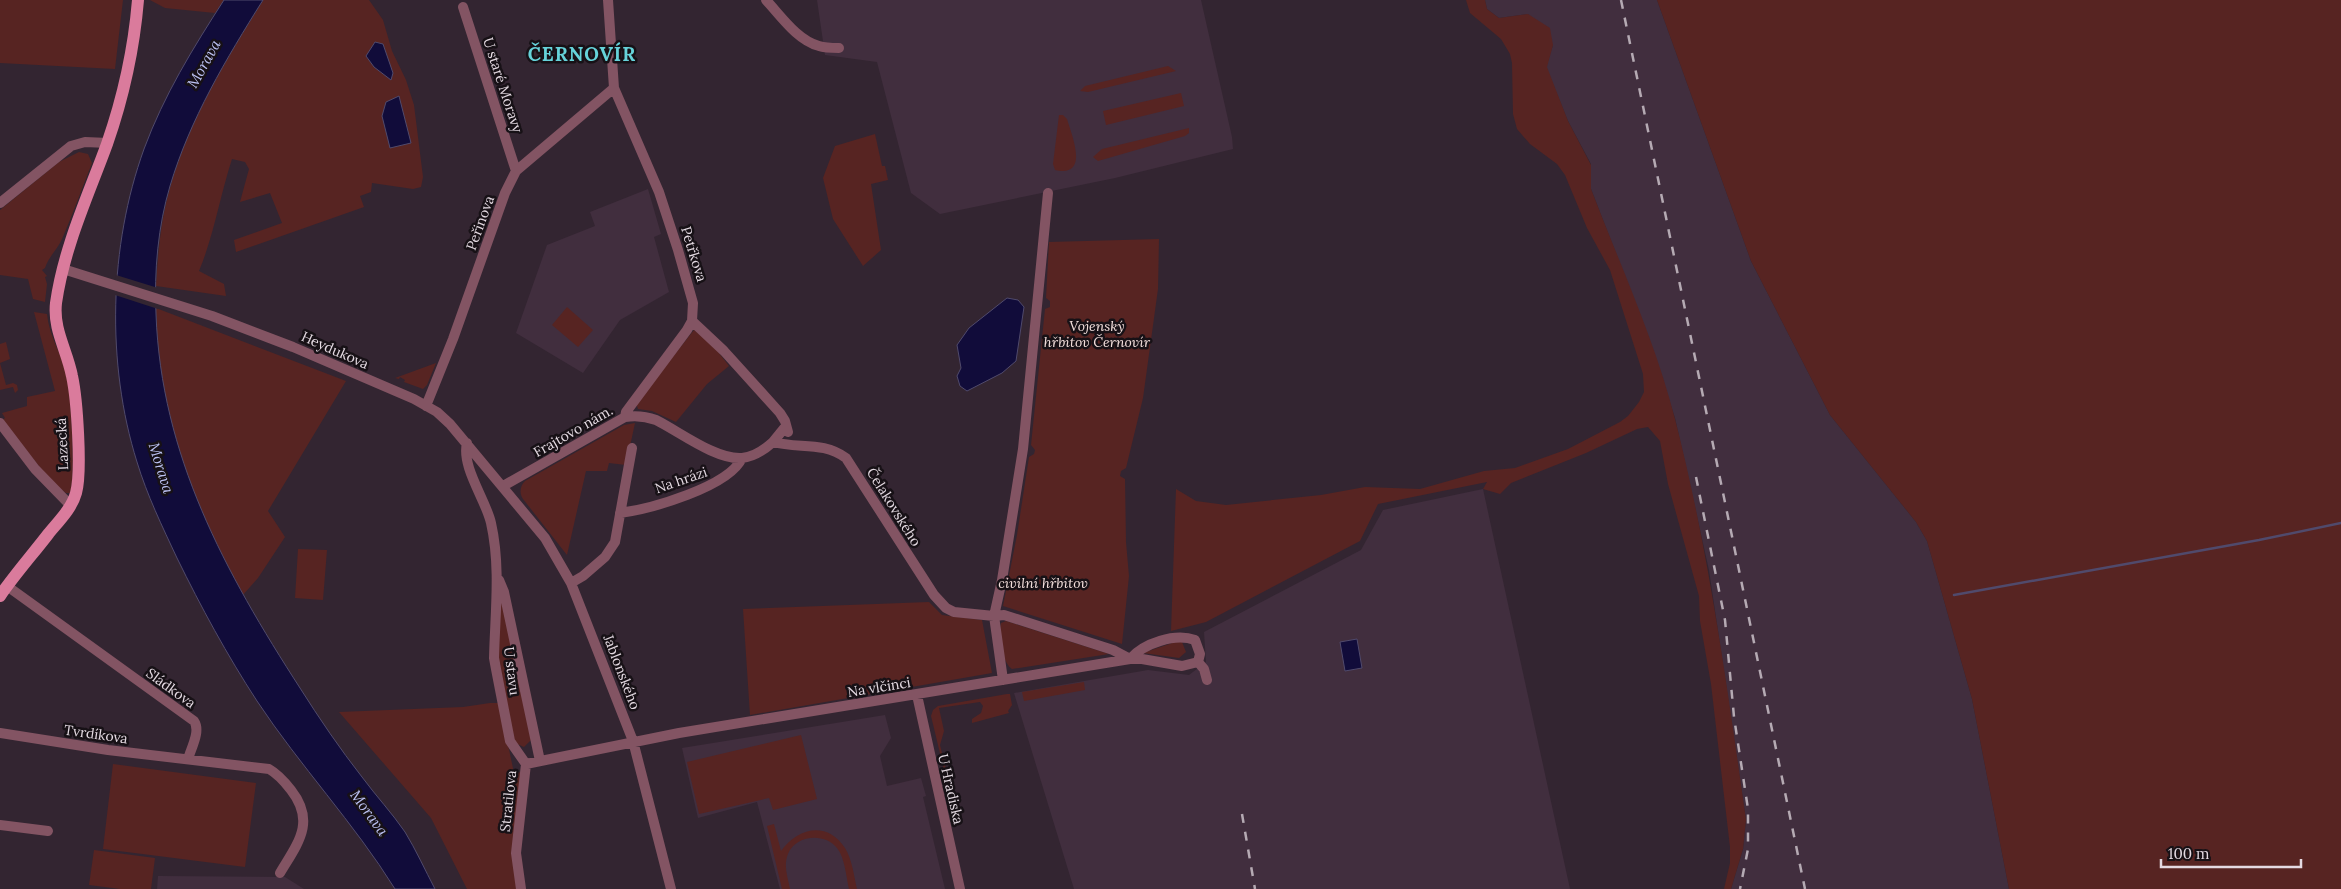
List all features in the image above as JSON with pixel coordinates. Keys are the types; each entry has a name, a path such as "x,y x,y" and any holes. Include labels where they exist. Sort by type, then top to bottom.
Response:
{"main road":[{"name":"Lazecká","path":"4,591 70,506 77,488 79,466 73,376 57,330 57,299 63,269 80,215 128,87 138,0"}],"street":[{"name":"Petřkova","path":"608,0 614,88 663,202 692,298 694,309 692,321"},
{"path":"766,0 795,31 807,40 820,46 839,48"},
{"name":"U staré Moravy","path":"463,7 516,171"},
{"name":"Peřinova","path":"426,406 453,339 505,193 516,171 614,88"},
{"path":"0,203 71,146 85,142 108,143"},
{"path":"1003,680 994,616 1002,580 1022,449 1048,193"},
{"name":"Heydukova","path":"63,269 178,305 293,346 426,406 445,419 503,486"},
{"path":"625,417 626,412 692,321 724,352 780,413 786,426 788,444"},
{"name":"Frajtovo nám.","path":"503,486 625,417 646,416 718,453 742,458"},
{"path":"0,423 35,469 70,506"},
{"path":"742,458 760,452 773,442 786,426"},
{"name":"Čelakovského","path":"773,442 824,447 846,458 938,600 954,612 994,616 1004,615 1113,650 1130,659"},
{"name":"U stavu","path":"467,443 467,459 490,518 497,575 494,662 510,740 526,764"},
{"path":"572,583 583,576 611,550 615,542 632,448"},
{"name":"Na hrázi","path":"620,513 703,490 736,468 742,458"},
{"name":"Jablonského","path":"503,486 550,545 572,583 633,741 670,889"},
{"name":"U stavu","path":"497,575 504,592 540,761"},
{"name":"Sládkova","path":"4,591 194,721 196,732 188,759"},
{"name":"Na vlčinci","path":"633,741 1130,659 1142,659 1182,666 1198,662 1200,654 1195,640 1186,636 1168,639 1138,650 1130,659"},
{"path":"1198,662 1204,668 1207,680"},
{"name":"U Hradiska","path":"917,695 960,889"},
{"name":"Tvrdíkova","path":"0,733 188,759"},
{"name":"Stratilova","path":"522,889 516,854 526,764 633,741"},
{"path":"188,759 269,769 284,781 300,801 304,824 298,842 280,873"},
{"path":"0,825 48,831"}],"shaded area":[{"path":"817,0 1201,0 1232,137 1233,149 1115,178 940,214 911,193 877,62 825,55"},
{"path":"1485,0 1657,0 1751,261 1830,415 1916,522 1927,541 1972,699 2009,889 1731,889 1743,849 1746,820 1709,570 1675,418 1649,339 1591,189 1591,164 1568,121 1546,67 1553,45 1528,14 1499,18 1487,9"},
{"path":"648,189 661,234 654,237 669,292 620,320 583,373 516,333 547,245 595,226 590,212"},
{"path":"1483,489 1570,889 1074,889 1014,693 1148,670 1189,675 1206,662 1204,632 1361,550 1383,510"},
{"path":"885,715 891,738 880,756 887,786 921,778 926,796 923,797 945,889 780,889 757,802 698,818 682,748"},
{"path":"158,876 285,877 304,889 157,889"}],"green space":[{"path":"0,0 123,0 115,69 0,63"},
{"path":"150,0 224,0 215,13 165,8"},
{"path":"263,0 369,0 383,20 392,51 406,80 414,105 423,177 421,187 413,189 372,183 371,192 360,196 364,207 236,252 234,240 282,223 270,193 240,202 249,169 245,162 232,159 209,244 199,271 224,284 226,296 156,286 164,212 187,138 210,91"},
{"path":"1466,0 1485,0 1487,9 1499,18 1528,14 1550,28 1553,45 1547,67 1568,121 1591,165 1591,189 1658,360 1667,390 1698,518 1724,669 1746,820 1743,849 1731,889 1724,889 1730,863 1730,847 1711,684 1700,621 1699,596 1668,484 1660,441 1648,427 1637,429 1586,453 1511,483 1500,494 1483,489 1487,482 1378,504 1360,541 1206,622 1171,631 1176,489 1196,501 1226,505 1321,495 1365,487 1420,489 1484,471 1515,468 1568,449 1628,416 1644,392 1643,374 1610,270 1587,228 1565,175 1557,164 1530,144 1517,129 1513,114 1512,63 1510,54 1501,39 1470,13"},
{"path":"1657,0 2341,0 2341,889 2009,889 1972,699 1927,541 1916,522 1830,415 1751,261"},
{"path":"1168,66 1176,71 1088,92 1080,91 1085,86"},
{"path":"1181,93 1184,106 1106,125 1103,111"},
{"path":"1059,115 1063,115 1067,119 1075,145 1075,162 1072,168 1066,171 1055,170 1053,164"},
{"path":"1189,128 1189,133 1185,136 1098,161 1093,157 1102,149"},
{"path":"875,134 882,166 885,166 888,180 871,184 881,250 863,266 833,219 823,178 835,146"},
{"path":"79,152 88,154 92,163 62,239 42,270 47,276 45,277 47,284 45,302 33,299 28,279 0,275 0,210 59,162"},
{"name":"Vojenský hřbitov Černovír","path":"1159,239 1158,289 1143,398 1126,468 1121,471 1120,476 1125,479 1126,542 1129,576 1122,644 1003,606 1017,535 1029,457 1034,454 1035,450 1031,445 1045,309 1050,307 1050,301 1046,298 1049,242"},
{"path":"567,307 593,330 578,347 552,325"},
{"path":"156,308 346,381 268,511 285,537 258,578 242,596 202,513 180,456 171,426 159,366"},
{"path":"34,312 47,314 50,330 68,383 73,470 70,493 66,493 51,481 2,420 5,418 2,413 27,406 27,397 55,391"},
{"path":"694,330 712,344 729,366 707,384 676,422 652,411 638,409 636,403"},
{"path":"6,342 10,359 0,363 0,344"},
{"path":"0,363 6,385 13,383 17,385 18,390 15,393 13,387 0,390"},
{"path":"436,363 427,385 423,389 404,382 405,380 400,377 399,379 395,378"},
{"path":"635,423 626,465 609,463 607,471 586,471 567,555 523,499 522,485 525,481 624,425"},
{"path":"298,549 327,550 323,600 295,598"},
{"path":"499,601 502,601 531,740 524,747 515,743 497,657"},
{"path":"929,602 942,615 982,620 992,673 750,715 743,609"},
{"path":"1006,621 1109,654 1012,669 1005,660 1000,641 1001,623"},
{"path":"1178,641 1182,642 1186,652 1179,658 1143,653"},
{"path":"1084,682 1085,690 1024,701 1022,692"},
{"path":"1010,694 1012,705 1008,711 1009,713 972,723 972,719 981,713 983,706 980,702 939,708 944,731 940,745 947,773 945,774 931,716 933,710 938,706"},
{"path":"498,703 500,707 514,773 522,772 517,856 522,889 467,889 431,818 339,712 463,707"},
{"path":"801,735 817,799 773,810 769,798 699,814 687,762"},
{"path":"113,764 256,783 245,867 103,849"},
{"path":"774,824 781,851 795,837 812,830 830,833 838,839 849,857 857,889 849,889 844,862 837,848 825,840 811,838 797,843 788,854 786,872 790,889 782,889 767,826"},
{"path":"94,850 155,858 151,889 120,889 89,885"}],"water":[{"name":"Morava","path":"224,0 263,0 198,113 178,161 162,217 156,265 156,314 161,366 170,416 184,464 202,510 223,556 247,600 272,644 330,733 405,832 435,889 395,889 362,841 291,749 257,701 215,631 177,558 145,486 127,424 120,385 116,345 116,305 118,265 132,186 152,129 170,91 190,54"},
{"path":"375,42 383,44 393,73 391,80 374,67 366,56"},
{"path":"399,96 411,143 390,148 382,116 386,102"},
{"path":"1007,298 1018,300 1024,307 1016,361 1002,373 967,391 960,386 957,376 961,368 957,345 969,328"},
{"path":"1357,639 1362,668 1345,671 1340,642"}],"pier":[{"path":"116,275 158,288 158,309 115,295"}],"waterway":[{"path":"1954,595 2259,540 2341,523"}],"railway":[{"path":"1621,0 1805,889"},
{"path":"1696,477 1725,620 1734,717 1748,809 1748,849 1740,889"},
{"path":"1242,814 1255,889"}],"district":[{"name":"ČERNOVÍR","path":"582,54"}],"park label":[{"name":"civilní hřbitov","path":"1043,583"}]}
